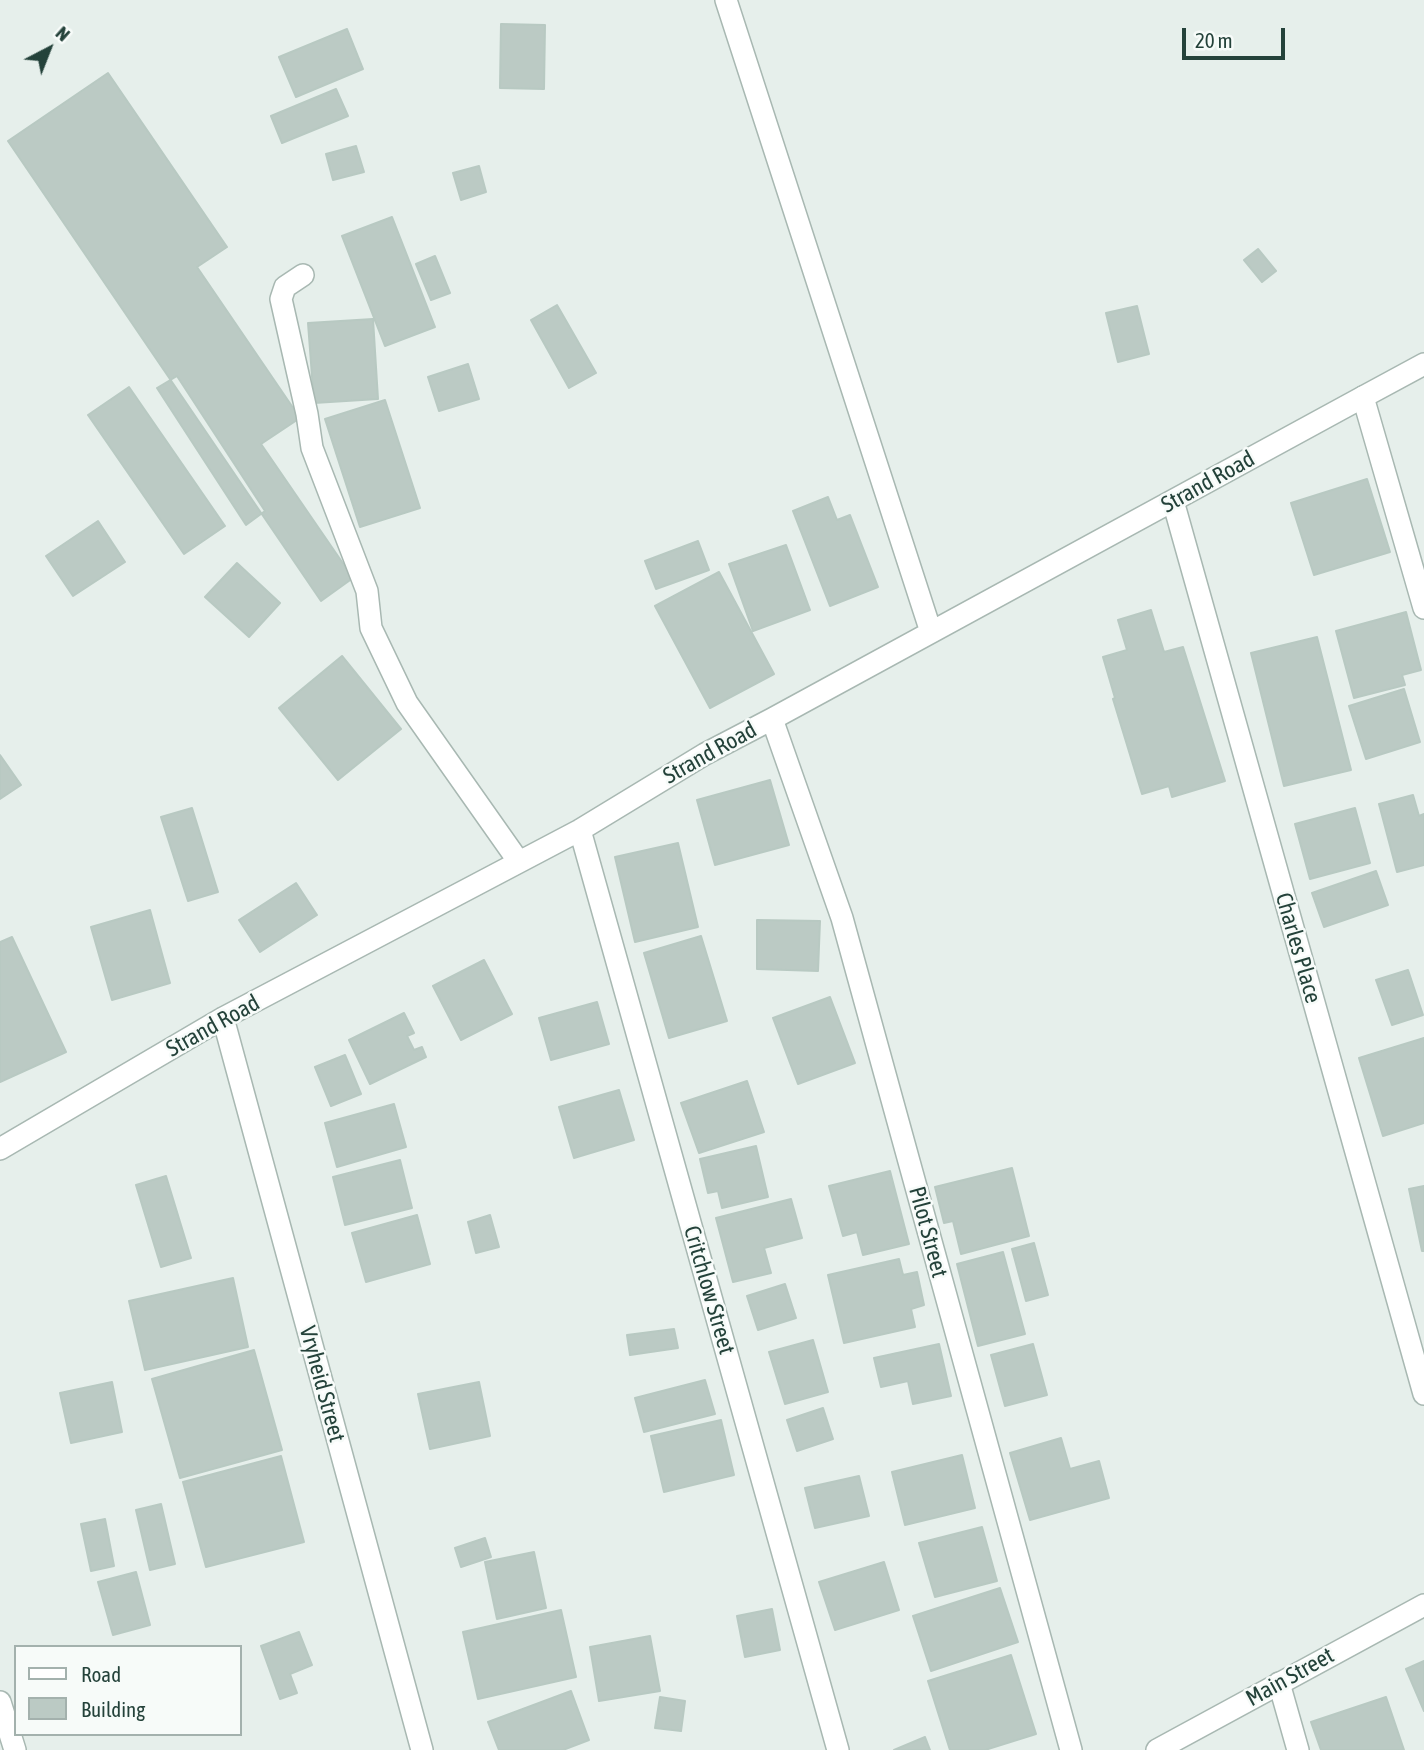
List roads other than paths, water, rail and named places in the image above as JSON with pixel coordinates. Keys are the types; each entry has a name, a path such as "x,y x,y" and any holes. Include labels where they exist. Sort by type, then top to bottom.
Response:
{"street":[{"path":"726,0 931,632"},
{"path":"303,275 285,287 281,299 312,448 367,591 371,628 407,703 519,862"},
{"name":"Strand Road","path":"0,1149 223,1018 580,830 705,754 1424,364"},
{"path":"1363,397 1424,608"},
{"name":"Charles Place","path":"1173,501 1424,1394"},
{"name":"Pilot Street","path":"772,719 842,918 1071,1750"},
{"name":"Critchlow Street","path":"580,830 838,1750"},
{"name":"Vryheid Street","path":"223,1018 422,1750"},
{"name":"Main Street","path":"1157,1750 1424,1605"},
{"path":"1279,1683 1298,1750"},
{"path":"0,1702 15,1750"}]}
